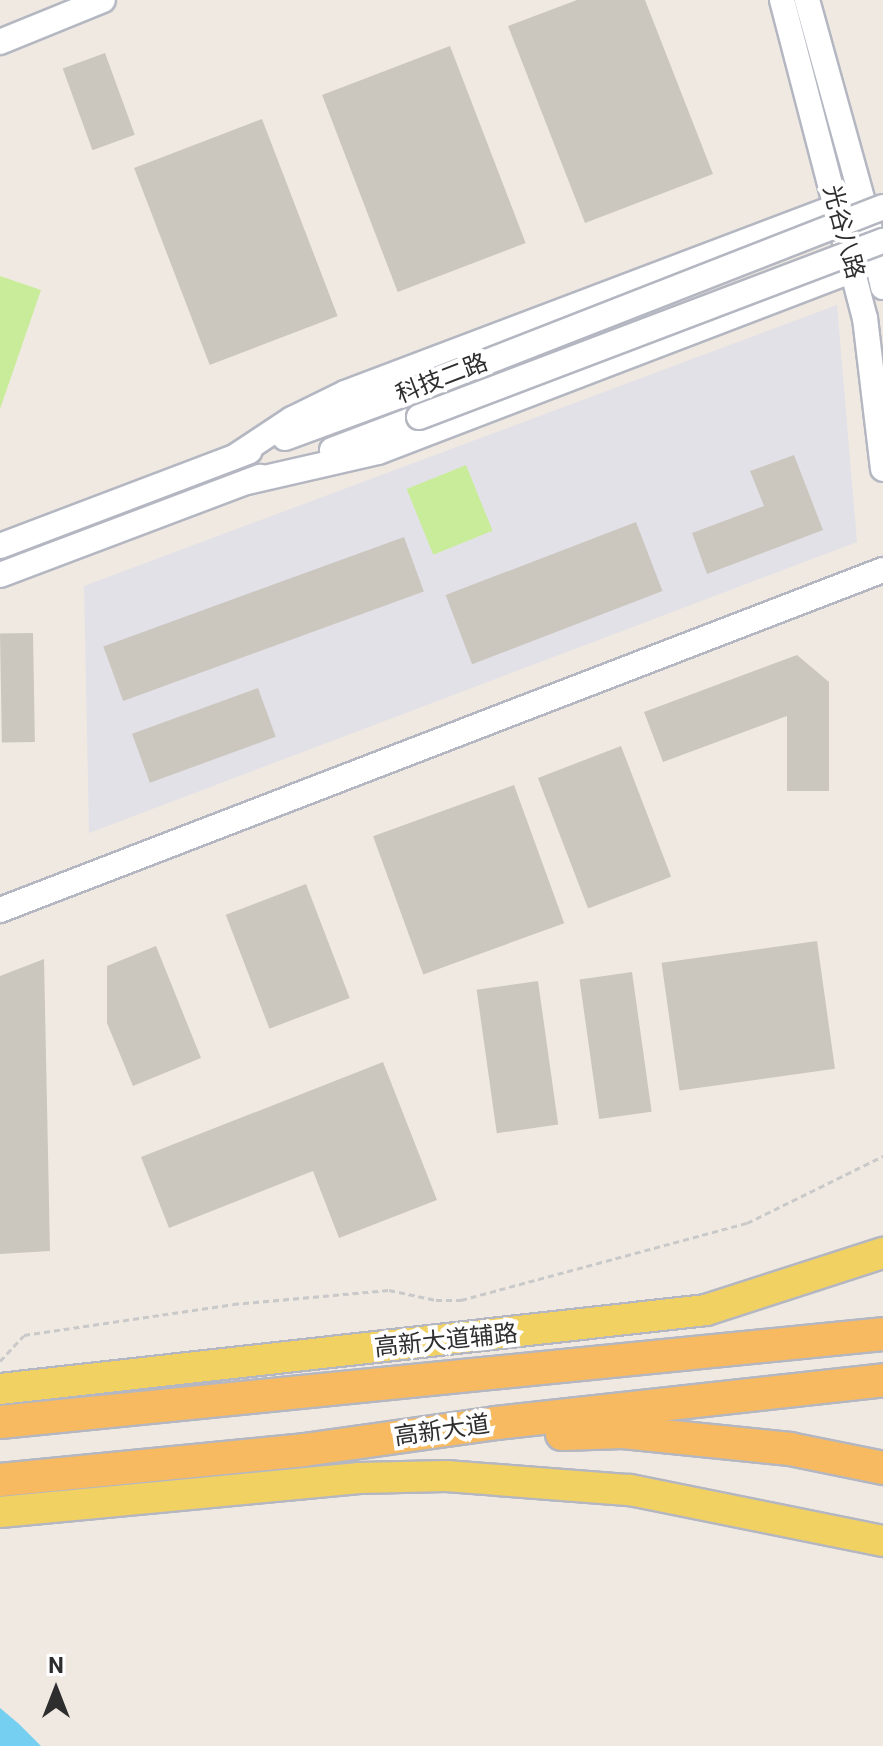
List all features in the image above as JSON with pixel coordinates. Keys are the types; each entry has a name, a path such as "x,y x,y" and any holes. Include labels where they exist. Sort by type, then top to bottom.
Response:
{"highway":[{"path":"732,1351 883,1319"},
{"path":"0,1422 883,1334"},
{"path":"557,1367 561,1415"},
{"name":"高新大道","path":"0,1480 200,1461 561,1415 883,1380"},
{"path":"200,1461 623,1432 790,1449 883,1468"}],"main road":[{"name":"高新大道辅路","path":"10,1388 706,1310 883,1253"},
{"path":"10,1388 151,1407"},
{"path":"0,1512 359,1478 446,1476 630,1490 883,1541"}],"street":[{"path":"0,42 103,0"},
{"name":"光谷八路","path":"782,0 865,318 883,469"},
{"name":"光谷八路","path":"807,0 866,213 883,287"},
{"path":"236,456 292,419 345,393 836,207"},
{"name":"科技二路","path":"0,546 410,392 883,207"},
{"name":"科技二路","path":"0,575 883,241"},
{"path":"247,482 321,468 391,447 853,270"},
{"path":"0,910 883,570"}],"path":[{"path":"0,1361 24,1335 233,1304 389,1290 436,1300 461,1300 747,1223 883,1156"}],"shaded area":[{"path":"837,305 857,542 89,833 84,586"}],"green space":[{"path":"0,276 41,290 0,409"},
{"path":"466,465 493,531 433,555 407,489"}],"water":[{"path":"0,1708 19,1724 41,1746 0,1746"}],"building":[{"path":"577,0 645,0 713,174 585,223 508,26"},
{"path":"450,46 526,243 398,292 322,95"},
{"path":"105,53 135,135 92,150 63,68"},
{"path":"262,119 338,316 210,365 134,168"},
{"path":"794,455 823,530 707,574 692,533 764,506 750,471"},
{"path":"636,522 663,591 472,664 446,595"},
{"path":"404,537 424,592 123,701 103,646"},
{"path":"33,633 35,742 2,743 0,634"},
{"path":"797,655 829,682 829,791 787,791 787,716 663,762 644,712"},
{"path":"258,688 276,737 150,783 132,734"},
{"path":"621,746 671,877 588,909 538,778"},
{"path":"514,785 564,923 423,974 373,836"},
{"path":"306,884 350,998 269,1029 226,915"},
{"path":"817,941 835,1069 679,1091 662,963"},
{"path":"156,946 201,1058 133,1086 107,1023 107,966"},
{"path":"44,959 50,1251 0,1254 0,976"},
{"path":"632,972 652,1112 599,1119 580,979"},
{"path":"538,981 558,1125 497,1133 477,990"},
{"path":"383,1062 437,1200 339,1238 313,1171 169,1228 141,1157"}]}
